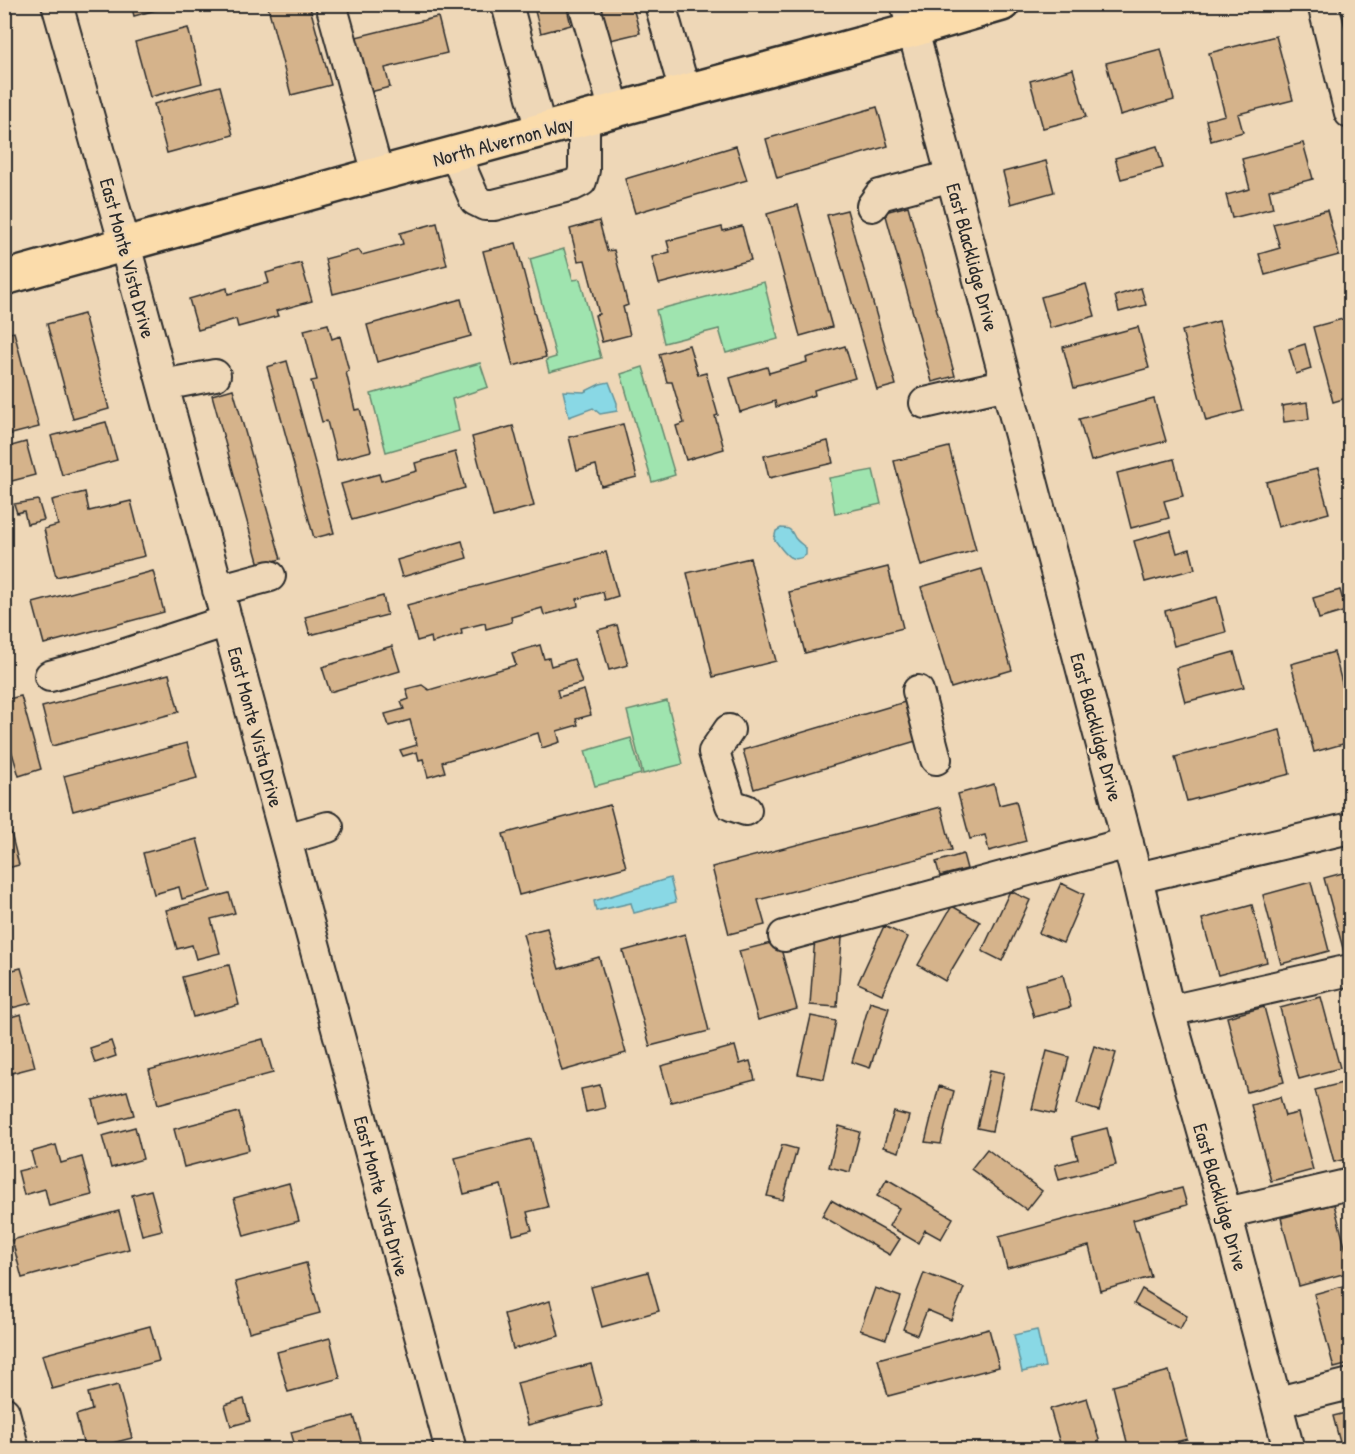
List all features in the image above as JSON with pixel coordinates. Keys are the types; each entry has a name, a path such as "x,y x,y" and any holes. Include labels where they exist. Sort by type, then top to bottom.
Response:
{"main road":[{"name":"North Alvernon Way","path":"4,278 685,92 909,17 997,5"}],"street":[{"name":"East Monte Vista Drive","path":"57,4 125,244 451,1449"},
{"path":"331,4 378,174"},
{"path":"507,4 541,131"},
{"path":"584,4 615,111"},
{"path":"660,4 685,92"},
{"path":"1323,4 1348,96"},
{"name":"East Blacklidge Drive","path":"909,17 1128,843 1169,1011 1278,1402 1289,1449"},
{"path":"454,154 475,200 484,205 494,205 573,184 581,180 584,170 584,119"},
{"path":"872,206 880,195 952,176"},
{"path":"163,385 215,375"},
{"path":"924,403 1007,384"},
{"path":"218,590 270,576"},
{"path":"50,676 95,664 227,621"},
{"path":"918,692 936,759"},
{"path":"729,730 714,752 731,805 746,810"},
{"path":"286,839 328,828"},
{"path":"1137,878 1350,828"},
{"path":"784,936 1128,843"},
{"path":"1169,1011 1350,970"},
{"path":"1226,1213 1350,1184"},
{"path":"1278,1402 1350,1384"},
{"path":"4,1412 14,1449"}],"green space":[{"path":"564,249 573,280 580,279 601,358 549,372 546,360 556,357 530,259"},
{"path":"764,282 778,339 726,353 719,329 664,343 656,310"},
{"path":"480,363 488,387 452,399 459,431 386,452 371,394"},
{"path":"643,367 675,475 652,482 621,374"},
{"path":"873,470 881,504 835,514 829,478"},
{"path":"667,701 683,764 643,774 627,711"},
{"path":"631,738 641,774 595,786 585,751"}],"water":[{"path":"609,382 617,403 617,411 600,414 593,408 569,417 563,391 584,392"},
{"path":"781,528 791,530 796,539 806,548 806,555 796,559 784,552 774,539 776,531"},
{"path":"670,878 676,902 634,913 631,903 596,911 594,901"},
{"path":"1037,1330 1045,1367 1022,1372 1014,1335"}],"building":[{"path":"131,4 177,4 134,16"},
{"path":"276,4 309,4 331,85 291,95 268,7"},
{"path":"533,4 566,4 571,25 541,33"},
{"path":"597,4 632,4 640,33 606,41"},
{"path":"438,17 447,53 385,68 390,87 370,92 356,37"},
{"path":"188,28 202,83 150,97 135,42"},
{"path":"1276,36 1293,100 1238,114 1243,132 1211,141 1206,120 1225,115 1209,53"},
{"path":"1161,49 1174,100 1120,115 1106,63"},
{"path":"1073,69 1086,117 1043,128 1030,81"},
{"path":"220,86 233,135 167,153 154,104"},
{"path":"877,107 888,146 777,178 766,139"},
{"path":"1303,143 1313,179 1269,190 1273,208 1232,218 1226,195 1250,189 1242,159"},
{"path":"736,146 747,180 635,213 625,179"},
{"path":"1157,146 1163,168 1121,179 1115,158"},
{"path":"1046,161 1054,192 1011,204 1003,172"},
{"path":"798,205 832,327 800,336 767,214"},
{"path":"908,206 955,376 932,382 885,212"},
{"path":"847,210 896,385 877,390 827,215"},
{"path":"1327,210 1339,255 1265,275 1259,254 1280,248 1273,224"},
{"path":"599,221 607,251 614,250 628,305 623,307 630,335 602,342 595,315 599,314 585,260 578,261 570,229"},
{"path":"437,223 447,265 333,294 325,259 359,250 362,255 403,244 400,233"},
{"path":"742,226 751,260 659,284 652,257 670,252 667,241 722,227 723,231"},
{"path":"516,243 546,357 513,366 483,251"},
{"path":"301,263 312,301 276,311 278,316 238,327 236,319 198,330 189,299 227,288 228,294 269,283 266,273"},
{"path":"1086,284 1095,316 1050,328 1041,297"},
{"path":"1141,288 1146,305 1119,312 1115,296"},
{"path":"461,299 471,336 377,362 367,325"},
{"path":"84,314 109,409 73,419 47,324"},
{"path":"1350,317 1350,397 1333,402 1313,327"},
{"path":"1219,321 1243,411 1206,421 1182,331"},
{"path":"328,324 332,339 340,336 349,371 346,372 355,410 360,409 371,451 337,460 327,421 322,422 311,381 317,380 304,330"},
{"path":"1138,327 1149,368 1074,388 1063,347"},
{"path":"14,332 39,427 4,436 4,334"},
{"path":"1305,344 1311,369 1296,374 1289,349"},
{"path":"689,345 698,375 706,373 718,415 715,416 724,449 686,460 676,426 684,423 672,382 667,382 659,354"},
{"path":"845,346 855,378 814,390 815,395 776,407 775,401 740,412 730,378 767,367 769,373 807,362 806,358"},
{"path":"287,361 334,533 314,538 267,367"},
{"path":"233,389 281,559 259,565 212,395"},
{"path":"1154,399 1166,441 1091,461 1079,419"},
{"path":"1307,402 1309,419 1284,422 1282,406"},
{"path":"106,422 117,460 62,475 51,436"},
{"path":"623,424 637,477 601,486 596,465 577,470 569,437"},
{"path":"513,426 534,506 493,517 472,437"},
{"path":"828,441 833,463 769,478 764,456"},
{"path":"26,442 35,475 4,483 4,448"},
{"path":"949,447 976,550 921,566 894,461"},
{"path":"455,452 465,488 352,520 341,484 379,474 381,481 417,471 415,463"},
{"path":"1174,459 1183,496 1164,501 1169,518 1131,528 1117,473"},
{"path":"1317,469 1329,513 1278,527 1266,482"},
{"path":"85,492 89,511 131,501 145,556 56,577 44,529 58,525 52,500"},
{"path":"38,500 44,520 27,524 24,511 17,513 14,504"},
{"path":"1171,531 1177,553 1190,549 1195,569 1145,582 1134,541"},
{"path":"462,541 467,558 402,577 397,560"},
{"path":"606,552 618,596 605,600 603,592 577,599 578,606 544,615 542,608 511,617 512,622 486,629 485,623 461,629 462,634 432,643 431,637 417,641 407,605"},
{"path":"750,558 776,661 713,677 687,573"},
{"path":"888,567 903,628 805,653 789,592"},
{"path":"982,569 1012,670 951,688 921,587"},
{"path":"153,571 164,612 44,644 33,603"},
{"path":"1340,590 1346,611 1319,619 1313,598"},
{"path":"383,596 387,615 310,635 305,617"},
{"path":"1217,597 1226,632 1174,646 1165,611"},
{"path":"617,625 628,665 609,670 598,630"},
{"path":"540,645 544,659 549,658 551,666 574,659 582,683 557,690 559,697 584,690 591,715 576,719 578,725 557,731 560,742 542,748 538,733 442,762 445,772 428,777 423,759 419,760 417,752 403,756 400,750 417,745 410,720 389,726 385,714 404,709 401,702 409,699 406,689 422,685 429,690 516,665 512,653"},
{"path":"392,646 400,671 330,692 322,667"},
{"path":"1234,652 1244,687 1185,702 1176,668"},
{"path":"1334,652 1350,714 1350,742 1314,752 1291,664"},
{"path":"169,674 179,712 52,746 42,707"},
{"path":"21,696 41,769 19,776 4,726 4,700"},
{"path":"905,702 916,741 754,789 743,750"},
{"path":"1280,730 1290,774 1187,801 1175,757"},
{"path":"187,743 197,778 73,811 64,776"},
{"path":"994,784 999,805 1016,801 1026,841 989,851 985,835 970,839 958,794"},
{"path":"610,805 626,867 519,895 503,834"},
{"path":"941,807 952,850 758,900 765,925 729,934 712,867"},
{"path":"11,833 19,865 4,869 4,834"},
{"path":"197,839 211,891 182,899 179,887 154,894 143,853"},
{"path":"963,854 967,869 940,876 936,862"},
{"path":"1350,871 1350,950 1344,952 1324,878"},
{"path":"1311,882 1329,951 1281,964 1263,895"},
{"path":"1061,883 1084,894 1063,943 1039,933"},
{"path":"1010,891 1030,900 1002,961 982,951"},
{"path":"229,893 235,913 211,919 220,953 196,959 192,945 177,949 166,910"},
{"path":"1252,905 1267,962 1218,975 1202,919"},
{"path":"952,906 980,922 945,981 918,965"},
{"path":"884,926 908,937 882,994 858,983"},
{"path":"547,928 559,969 599,957 626,1053 562,1071 523,934"},
{"path":"685,934 709,1031 650,1046 623,951"},
{"path":"815,936 842,938 837,1007 810,1005"},
{"path":"779,941 797,1009 758,1020 739,951"},
{"path":"229,965 239,1005 193,1017 182,977"},
{"path":"21,968 31,1003 4,1010 4,972"},
{"path":"1063,975 1071,1007 1034,1017 1025,985"},
{"path":"1321,997 1340,1068 1299,1079 1280,1008"},
{"path":"870,1002 889,1008 870,1068 852,1062"},
{"path":"1264,1007 1284,1082 1247,1092 1227,1017"},
{"path":"21,1014 35,1067 4,1075 4,1019"},
{"path":"811,1016 836,1021 824,1079 798,1074"},
{"path":"263,1039 273,1073 158,1104 149,1070"},
{"path":"111,1041 116,1056 95,1063 90,1048"},
{"path":"735,1046 740,1064 750,1061 755,1080 671,1102 661,1066"},
{"path":"1094,1046 1116,1053 1099,1111 1077,1104"},
{"path":"1047,1051 1069,1057 1055,1114 1032,1109"},
{"path":"990,1070 1004,1073 992,1131 977,1128"},
{"path":"1350,1081 1350,1158 1334,1162 1315,1090"},
{"path":"600,1085 605,1108 586,1112 581,1089"},
{"path":"939,1086 954,1091 941,1144 925,1142"},
{"path":"127,1091 134,1115 99,1124 93,1100"},
{"path":"1280,1097 1285,1116 1298,1113 1313,1170 1271,1181 1251,1105"},
{"path":"239,1112 249,1150 184,1167 174,1129"},
{"path":"894,1112 909,1116 899,1152 883,1147"},
{"path":"839,1126 860,1132 850,1172 829,1167"},
{"path":"135,1127 143,1159 111,1168 102,1136"},
{"path":"1107,1128 1116,1165 1059,1180 1055,1165 1078,1159 1072,1137"},
{"path":"531,1139 548,1207 527,1212 532,1230 513,1235 501,1185 464,1194 455,1158"},
{"path":"56,1145 61,1163 82,1157 92,1195 49,1206 45,1189 24,1195 18,1171 35,1167 31,1152"},
{"path":"782,1145 797,1149 783,1200 767,1196"},
{"path":"987,1149 1042,1191 1027,1210 971,1169"},
{"path":"887,1179 953,1218 941,1239 925,1230 918,1243 889,1226 899,1208 877,1196"},
{"path":"289,1183 299,1221 244,1236 234,1198"},
{"path":"1182,1188 1187,1205 1133,1220 1151,1277 1100,1291 1089,1246 1007,1268 999,1237"},
{"path":"151,1190 162,1230 142,1235 132,1195"},
{"path":"831,1200 900,1239 890,1255 822,1216"},
{"path":"1334,1204 1350,1272 1299,1286 1281,1218"},
{"path":"119,1211 129,1249 22,1278 12,1240"},
{"path":"306,1263 320,1313 249,1332 235,1282"},
{"path":"648,1272 659,1311 602,1327 591,1287"},
{"path":"924,1273 964,1288 951,1320 927,1310 917,1335 903,1329"},
{"path":"1350,1284 1350,1364 1334,1368 1314,1294"},
{"path":"875,1288 901,1297 886,1339 860,1330"},
{"path":"1142,1289 1187,1316 1180,1329 1134,1304"},
{"path":"550,1301 559,1336 513,1349 504,1314"},
{"path":"150,1326 159,1361 52,1389 42,1355"},
{"path":"989,1329 999,1367 888,1396 878,1359"},
{"path":"330,1338 340,1378 288,1392 277,1352"},
{"path":"591,1364 602,1405 528,1425 517,1383"},
{"path":"1169,1371 1187,1439 1146,1450 1129,1450 1113,1386"},
{"path":"118,1385 132,1438 85,1450 76,1415 92,1410 88,1393"},
{"path":"1087,1398 1102,1450 1062,1450 1050,1409"},
{"path":"244,1399 250,1421 231,1426 225,1405"},
{"path":"1350,1412 1350,1450 1342,1450 1333,1416"},
{"path":"354,1416 363,1448 358,1450 296,1450 291,1432"}]}
